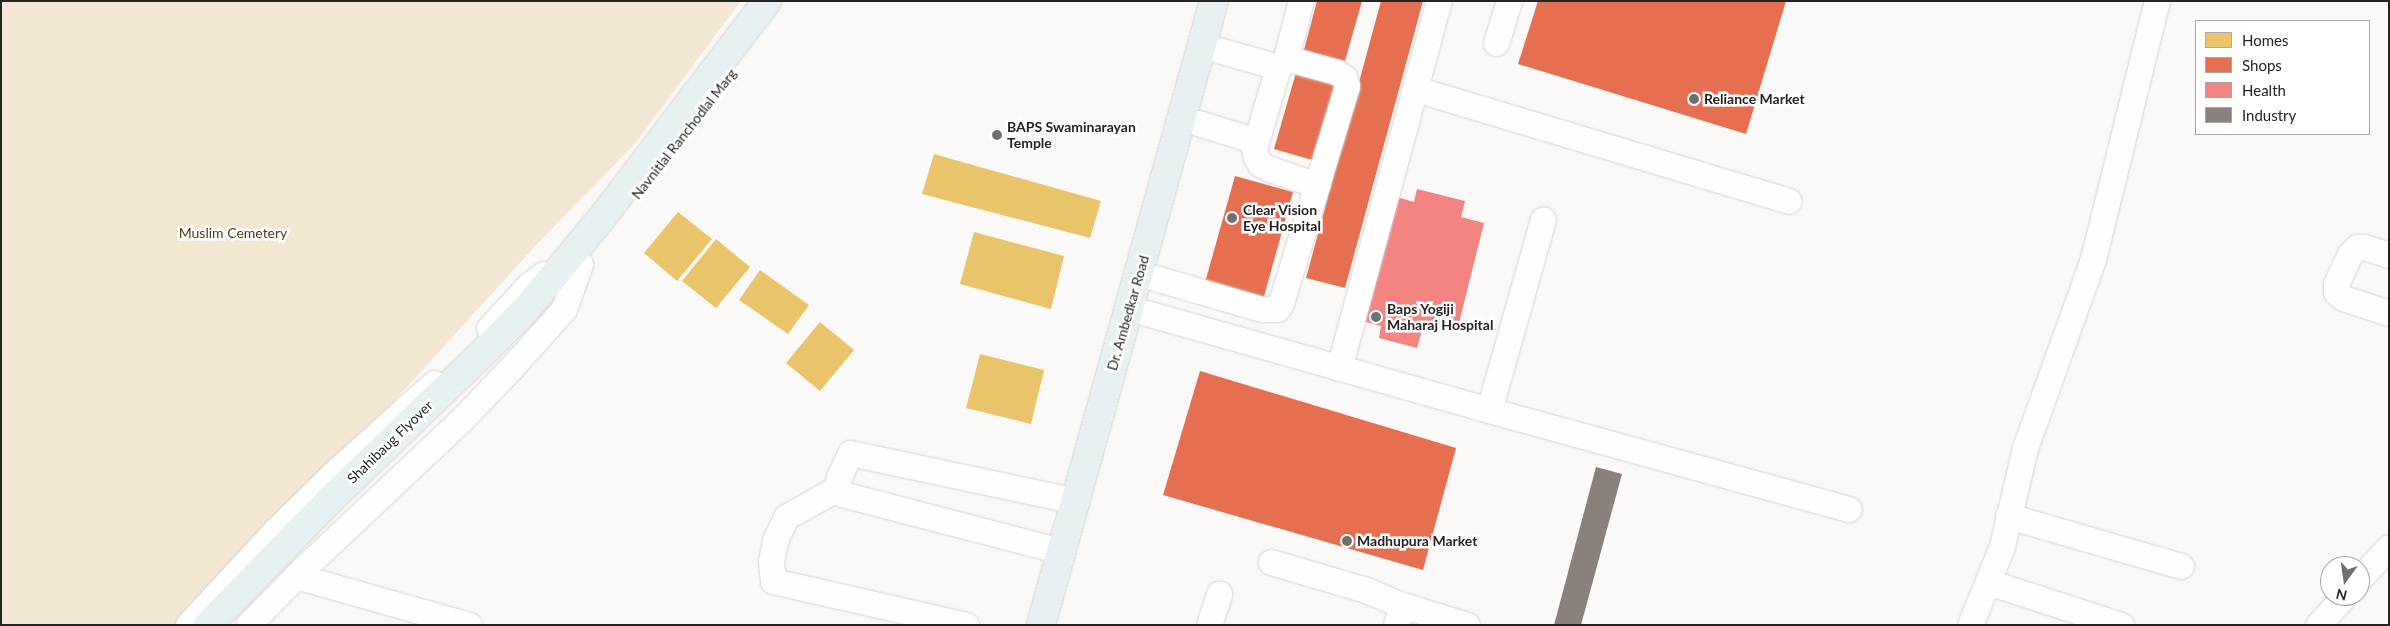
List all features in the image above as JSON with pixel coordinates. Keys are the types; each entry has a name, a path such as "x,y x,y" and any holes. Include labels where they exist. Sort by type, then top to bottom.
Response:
{"main road":[{"path":"575,260 601,219 767,1"},
{"name":"Navnitlal Ranchodlal Marg","path":"575,260 612,227 784,1"},
{"name":"Dr. Ambedkar Road","path":"1041,625 1214,1"},
{"name":"Dr. Ambedkar Road","path":"1059,625 1231,1"},
{"name":"Shahibaug Flyover","path":"226,625 340,508 497,357 531,312 575,260"},
{"name":"Shahibaug Flyover","path":"208,625 331,499 488,348 531,312"}],"street":[{"path":"1301,1 1254,149 1260,164 1317,185"},
{"path":"1339,368 1439,1"},
{"path":"1496,43 1509,1"},
{"path":"1970,625 2002,546 2025,448 2093,259 2157,1"},
{"path":"1155,278 1262,309 1277,309 1282,303 1347,86 1344,77 1336,72 1292,60 1282,64 1218,50"},
{"path":"1416,89 1790,201"},
{"path":"1198,123 1256,141"},
{"path":"1489,410 1543,219"},
{"path":"2389,255 2364,247 2357,247 2350,254 2336,284 2336,292 2344,298 2389,313"},
{"path":"248,625 296,576 458,422 511,368 564,309 575,260"},
{"path":"188,625 276,530 333,474 474,345 530,284 575,260"},
{"path":"1146,313 1849,509"},
{"path":"966,625 773,581 770,562 786,517 836,489 842,466 850,453 1075,501"},
{"path":"836,489 842,494 1061,551"},
{"path":"2008,516 2181,566"},
{"path":"2370,567 2389,547"},
{"path":"1272,562 1366,590 1399,615 1467,625"},
{"path":"296,576 469,625"},
{"path":"1988,582 2121,625"},
{"path":"1209,625 1218,594"},
{"path":"2318,625 2335,606"}],"green space":[{"name":"Muslim Cemetery","path":"1,1 741,1 634,145 537,244 191,625 1,625"}],"building: Homes":[{"path":"934,154 1101,201 1090,238 922,194"},
{"path":"678,212 712,239 677,281 644,253"},
{"path":"974,232 1064,256 1051,309 960,284"},
{"path":"716,239 750,267 716,308 682,281"},
{"path":"760,270 809,305 788,334 739,300"},
{"path":"820,322 854,350 820,391 786,363"},
{"path":"980,354 1044,370 1031,424 966,408"}],"building: Shops":[{"path":"1317,1 1362,1 1345,61 1304,50"},
{"path":"1381,1 1423,1 1345,288 1306,278"},
{"name":"Reliance Market","path":"1538,1 1786,1 1746,134 1518,64"},
{"path":"1297,69 1338,81 1316,161 1274,149"},
{"path":"1235,176 1293,192 1263,300 1204,286"},
{"path":"1200,371 1456,448 1423,570 1163,495"}],"building: Health":[{"path":"1417,189 1465,201 1461,217 1484,223 1457,331 1424,323 1417,348 1379,338 1381,326 1362,321 1393,196 1414,202"}],"building: Industry":[{"path":"1596,467 1622,474 1581,625 1554,625"}],"place":[{"name":"Reliance Market","path":"1694,99"},
{"name":"BAPS Swaminarayan Temple","path":"997,135"},
{"name":"Clear Vision Eye Hospital","path":"1232,218"},
{"name":"Baps Yogiji Maharaj Hospital","path":"1376,317"},
{"name":"Madhupura Market","path":"1347,541"}]}
